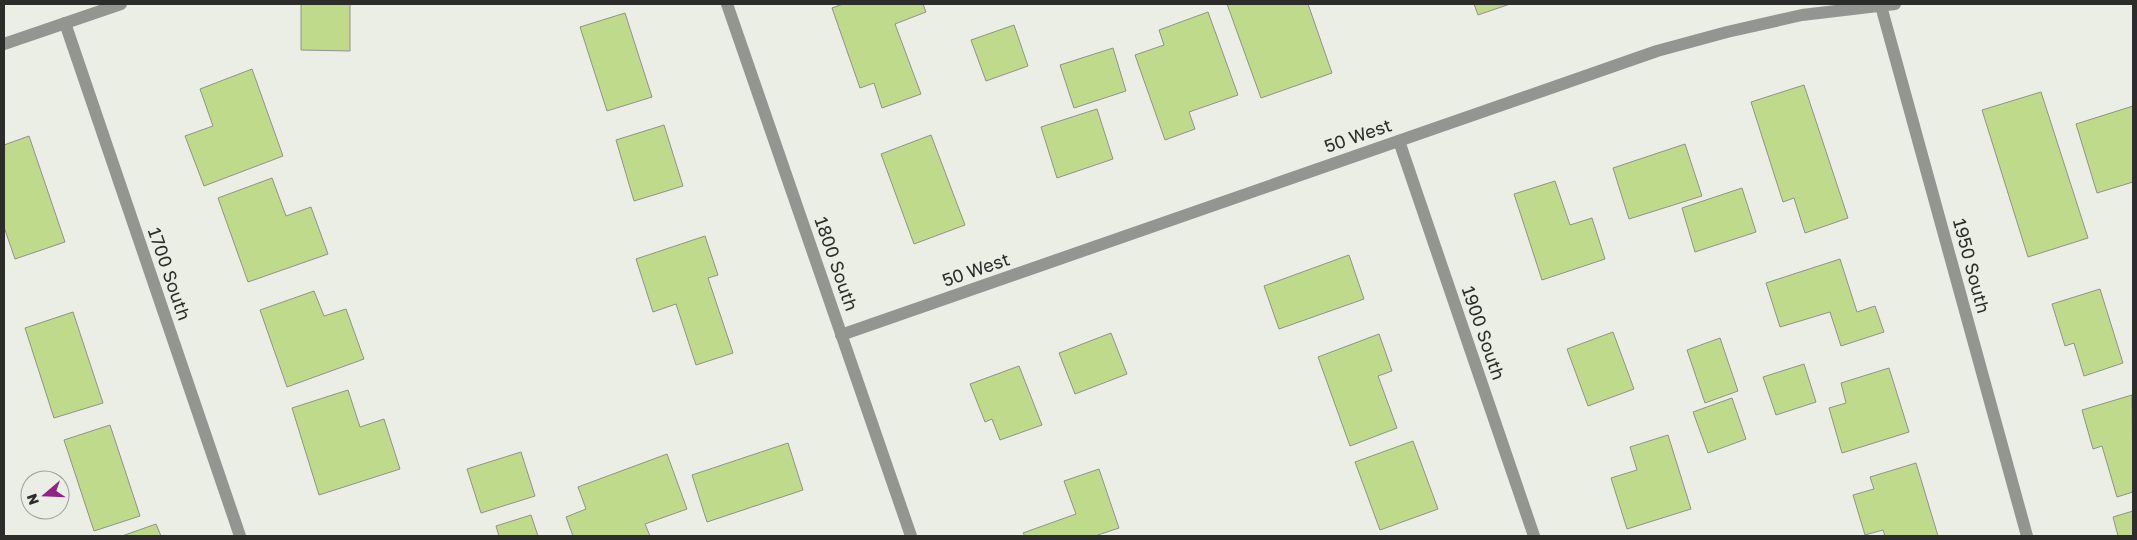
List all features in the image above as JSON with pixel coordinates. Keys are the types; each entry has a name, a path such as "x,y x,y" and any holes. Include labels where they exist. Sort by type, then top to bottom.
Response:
{"street":[{"path":"4,44 121,4"},
{"name":"1800 South","path":"727,4 911,536"},
{"name":"50 West","path":"841,335 1666,49 1727,32 1802,15 1895,4"},
{"name":"1950 South","path":"1881,6 2027,536"},
{"name":"1700 South","path":"66,23 240,536"},
{"name":"1900 South","path":"1399,141 1534,536"}],"building":[{"path":"301,4 350,4 350,51 301,50"},
{"path":"843,4 923,4 926,12 895,24 921,94 882,108 874,83 860,88 832,8"},
{"path":"1227,4 1308,4 1332,73 1261,98"},
{"path":"1474,4 1510,4 1478,15"},
{"path":"1208,12 1238,95 1189,112 1195,129 1165,140 1135,55 1164,45 1159,30"},
{"path":"625,13 652,97 607,111 580,27"},
{"path":"1014,25 1028,66 986,81 971,40"},
{"path":"1113,48 1126,91 1074,108 1060,65"},
{"path":"252,69 283,156 204,186 185,136 213,126 200,89"},
{"path":"1804,85 1848,218 1805,233 1794,198 1783,202 1751,102"},
{"path":"2041,92 2088,238 2028,257 1982,110"},
{"path":"2133,106 2133,182 2097,193 2076,124"},
{"path":"1097,109 1113,159 1057,178 1041,127"},
{"path":"664,125 683,186 634,201 616,140"},
{"path":"931,135 965,225 914,244 881,154"},
{"path":"29,136 65,242 15,259 4,227 4,145"},
{"path":"1685,144 1702,196 1629,219 1613,168"},
{"path":"272,178 286,216 311,207 328,254 248,282 218,198"},
{"path":"1555,181 1570,225 1592,218 1605,259 1542,280 1514,194"},
{"path":"1742,188 1756,232 1695,252 1682,208"},
{"path":"705,236 718,275 708,278 733,353 696,365 676,304 653,312 636,259"},
{"path":"1349,255 1364,299 1279,329 1264,286"},
{"path":"1840,259 1857,312 1875,306 1884,332 1841,346 1830,312 1780,327 1766,283"},
{"path":"2100,289 2123,363 2084,376 2074,343 2065,346 2052,304"},
{"path":"314,291 324,316 346,309 364,359 287,387 260,310"},
{"path":"73,312 103,403 54,418 25,328"},
{"path":"1613,332 1634,389 1588,406 1567,349"},
{"path":"1111,333 1127,374 1075,394 1059,353"},
{"path":"1379,334 1392,371 1378,376 1397,428 1350,446 1318,357"},
{"path":"1720,338 1738,391 1705,403 1687,350"},
{"path":"1804,364 1816,402 1776,415 1763,377"},
{"path":"1019,366 1042,425 1000,440 992,419 985,422 970,384"},
{"path":"1889,368 1909,432 1842,453 1829,408 1846,403 1841,383"},
{"path":"348,390 360,427 384,419 400,469 319,495 292,408"},
{"path":"2132,395 2133,492 2117,497 2102,446 2093,449 2082,410"},
{"path":"1732,398 1746,439 1708,453 1693,412"},
{"path":"110,425 140,516 94,531 64,440"},
{"path":"1668,435 1691,509 1627,529 1611,478 1637,470 1630,447"},
{"path":"1413,441 1438,509 1380,530 1355,462"},
{"path":"788,443 803,490 707,522 692,475"},
{"path":"521,452 535,496 481,513 467,469"},
{"path":"667,454 687,509 645,524 650,536 573,536 566,517 586,509 578,487"},
{"path":"1916,463 1938,536 1885,536 1883,530 1865,535 1853,495 1874,489 1870,477"},
{"path":"1099,469 1119,528 1095,536 1025,536 1023,533 1076,514 1064,481"},
{"path":"2133,511 2133,536 2118,536 2113,517"},
{"path":"531,515 538,536 499,536 496,526"},
{"path":"156,524 161,536 122,536"}]}
